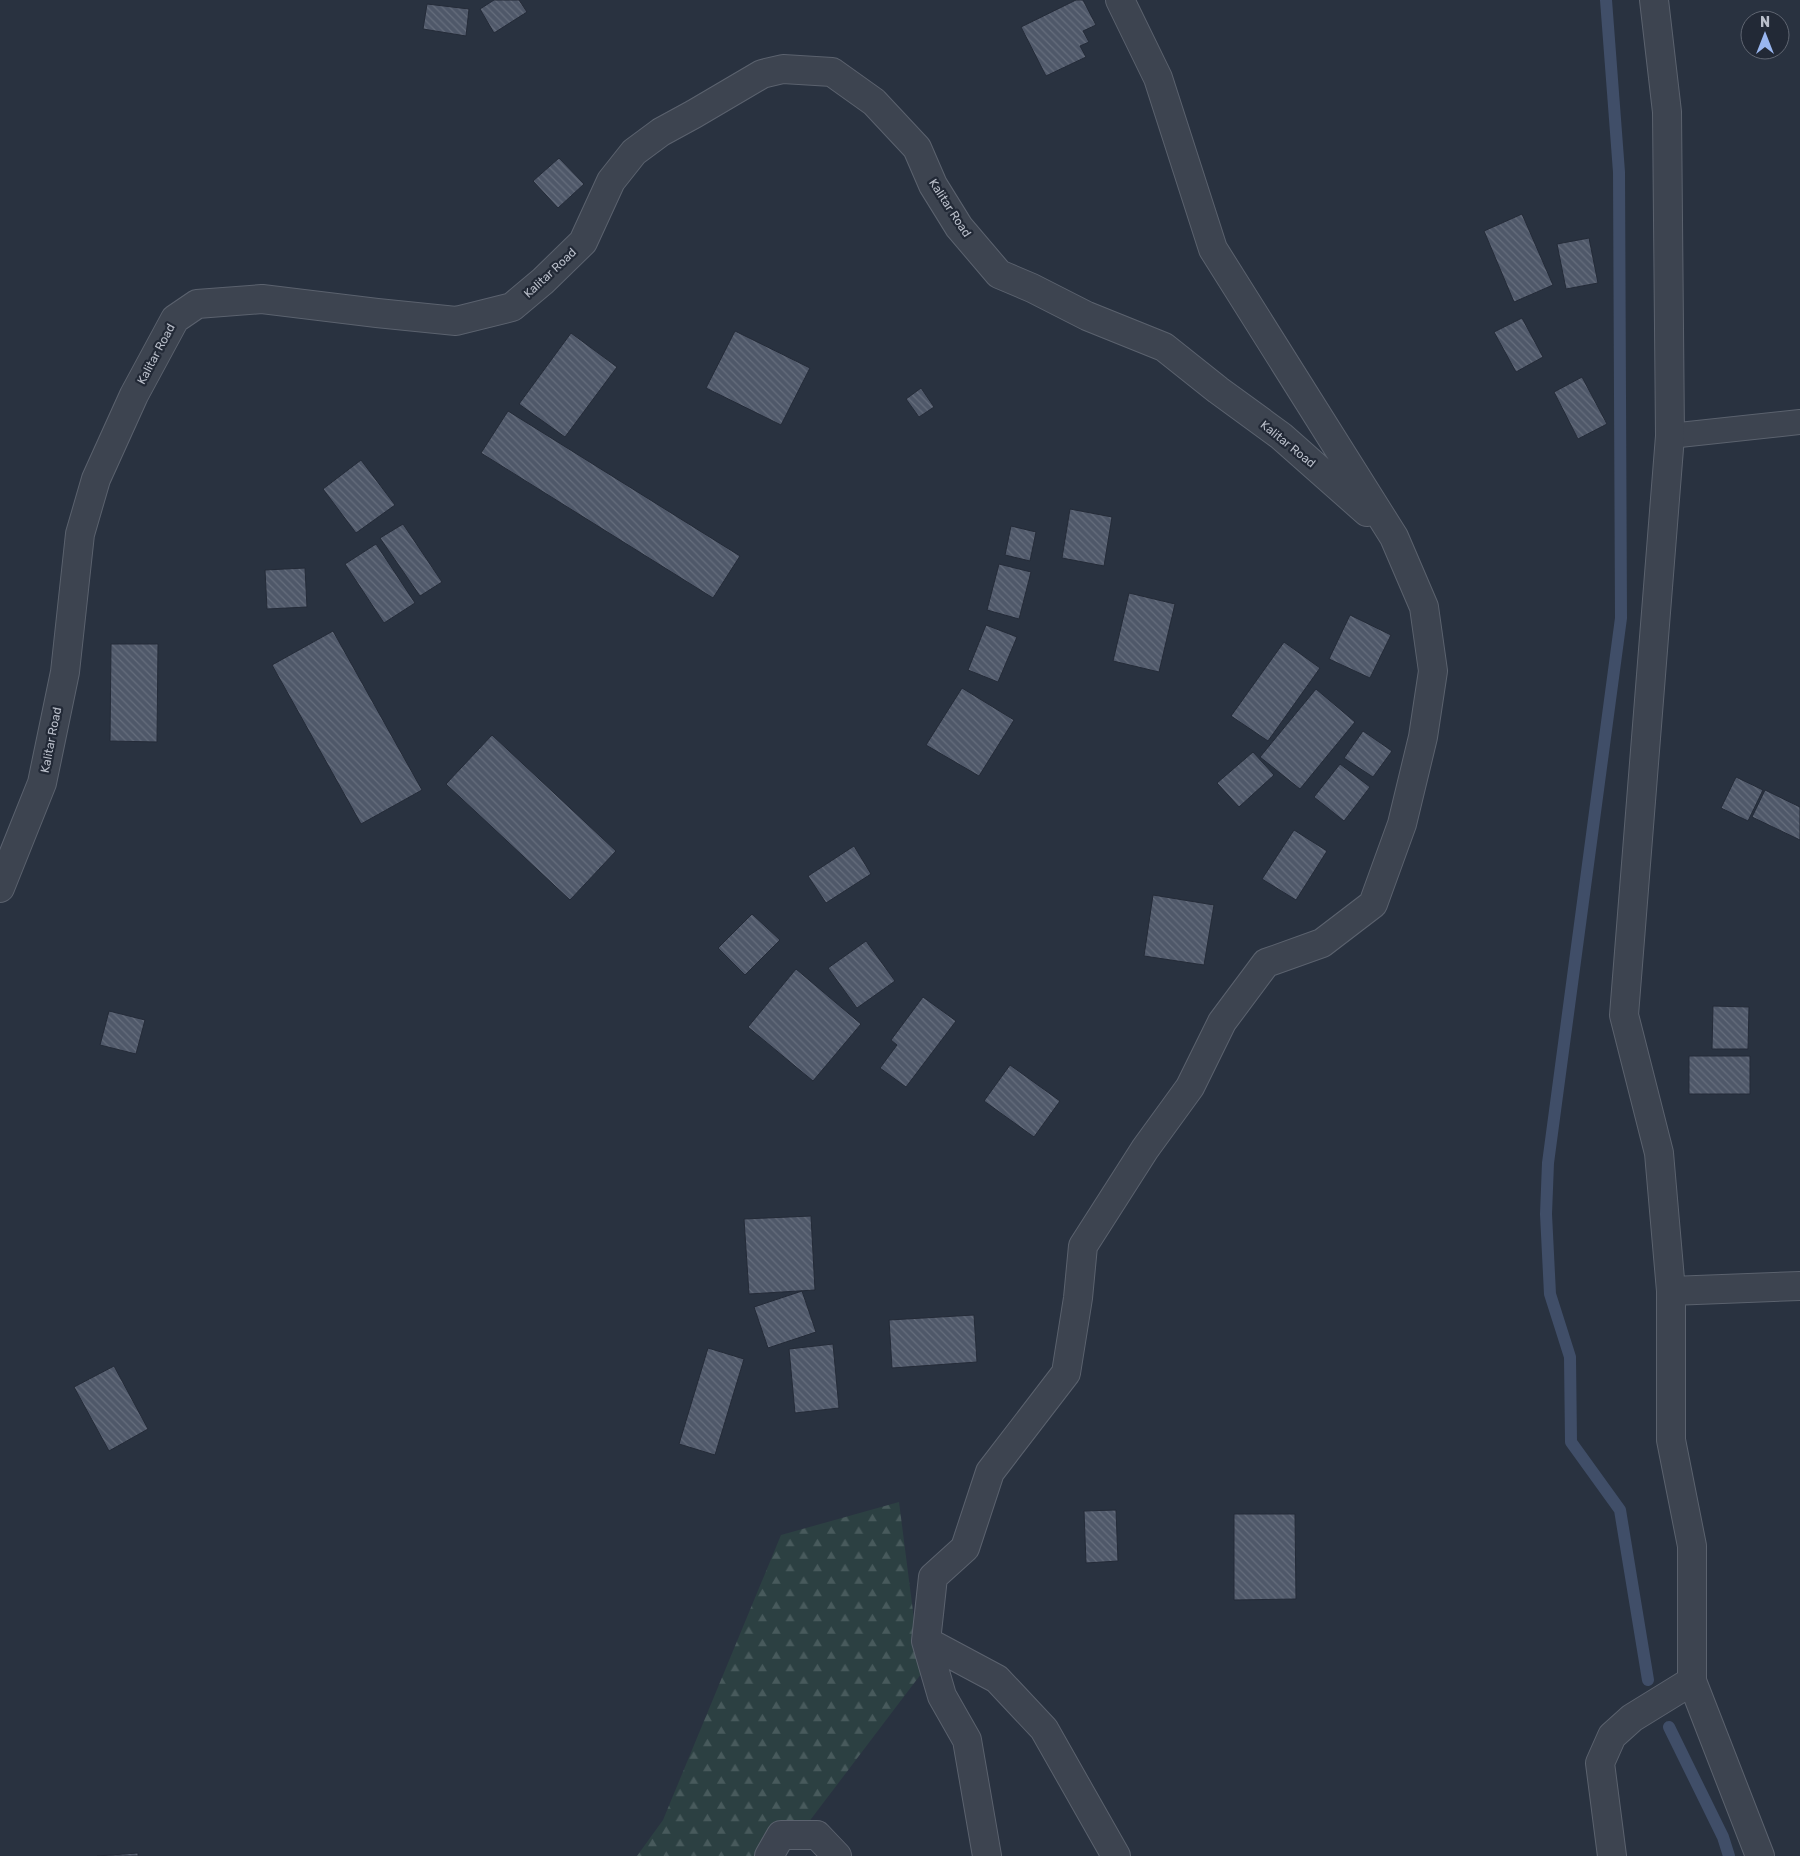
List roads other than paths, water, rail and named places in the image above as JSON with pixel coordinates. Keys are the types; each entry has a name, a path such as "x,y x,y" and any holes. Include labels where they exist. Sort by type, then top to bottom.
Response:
{"street":[{"path":"987,1856 967,1740 942,1696 926,1641 933,1578 965,1548 990,1472 1066,1372 1078,1298 1082,1246 1145,1149 1190,1088 1222,1022 1266,963 1322,943 1373,904 1402,824 1423,737 1433,672 1424,607 1394,537 1212,249 1158,78 1120,0"},
{"path":"1654,0 1667,112 1670,436 1624,1015 1660,1153 1671,1291 1671,1440 1692,1546 1692,1681 1760,1856"},
{"name":"Kalitar Road","path":"0,888 42,783 65,672 80,534 96,479 134,395 175,318 196,304 262,299 456,321 512,307 543,281 583,242 611,181 634,152 661,132 762,74 782,69 832,72 874,102 917,148 932,185 959,227 999,274 1032,288 1087,316 1164,347 1218,390 1281,436 1394,537"},
{"path":"1671,1291 1800,1286"},
{"path":"926,1641 997,1679 1044,1730 1116,1856"},
{"path":"1612,1856 1600,1763 1612,1736 1632,1718 1692,1681"},
{"path":"769,1856 781,1835 817,1835 837,1856"}],"lane":[{"path":"1670,436 1800,422"}],"waterway":[{"path":"1606,0 1619,172 1621,618 1548,1163 1546,1214 1550,1294 1570,1357 1571,1442 1620,1510 1648,1680"},
{"path":"1669,1727 1723,1837 1729,1856"}]}
